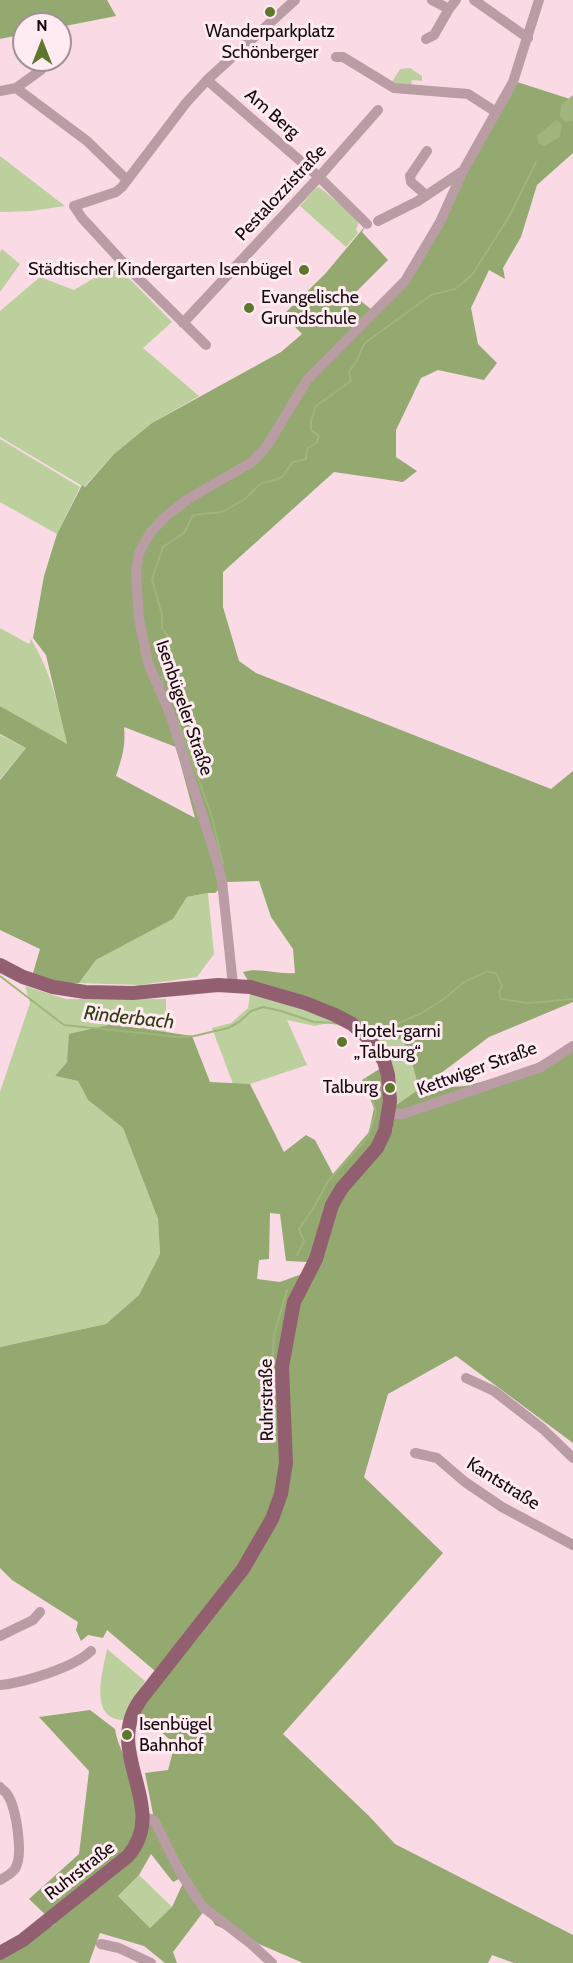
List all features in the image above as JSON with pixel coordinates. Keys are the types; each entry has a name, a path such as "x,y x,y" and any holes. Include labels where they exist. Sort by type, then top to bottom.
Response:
{"main road":[{"name":"Ruhrstraße","path":"0,965 23,977 52,987 85,992 133,993 233,985 250,987 305,1003 352,1024 368,1038 384,1061 391,1090 385,1131 377,1148 342,1188 332,1205 316,1259 294,1302 282,1367 286,1463 281,1494 272,1519 243,1569 134,1709 130,1719 128,1747 143,1817 142,1832 136,1847 128,1856 24,1940 0,1953"}],"street":[{"path":"206,345 113,252 74,206 116,192 207,80 295,0"},
{"path":"432,0 448,9"},
{"path":"426,39 434,35 448,9 456,0"},
{"path":"474,0 528,38"},
{"name":"Isenbügeler Straße","path":"233,985 222,881 216,858 170,714 148,663 142,635 136,573 140,553 150,533 165,517 252,462 267,446 307,380 405,280 448,206 463,171 513,82 539,0"},
{"path":"336,57 343,57 394,88 468,94 496,112"},
{"path":"0,91 16,88 38,72"},
{"name":"Am Berg","path":"207,80 319,177 366,224"},
{"path":"16,88 87,141 127,180"},
{"name":"Pestalozzistraße","path":"183,323 378,110"},
{"path":"426,195 411,182 410,176 427,151"},
{"name":"Isenbügeler Straße","path":"378,221 418,201 463,171"},
{"name":"Kettwiger Straße","path":"389,1114 403,1114 541,1067 573,1046"},
{"path":"466,1378 494,1391 543,1429 573,1458"},
{"name":"Kantstraße","path":"415,1453 437,1458 465,1482 502,1507 573,1545"},
{"path":"0,1636 33,1620 40,1612"},
{"path":"0,1685 15,1684 82,1660 91,1651"},
{"path":"0,1788 7,1794 14,1809 18,1833 16,1867 7,1877 0,1880"},
{"path":"143,1817 155,1822 181,1874 203,1907 272,1963"},
{"path":"101,1944 119,1948 151,1963"}],"shaded area":[{"path":"0,0 107,0 116,16 72,25 72,12 12,12 12,36 0,39"},
{"path":"410,68 422,76 422,81 412,80 411,87 392,82 400,69"},
{"path":"514,81 573,100 573,153 537,185 521,237 503,268 505,279 489,270 471,308 478,344 497,363 484,380 438,370 421,378 396,430 396,457 417,471 403,482 334,472 223,572 223,607 239,661 256,673 551,789 573,771 573,1002 489,1037 420,1089 465,1086 524,1071 573,1042 573,1443 456,1356 388,1394 364,1477 443,1553 283,1734 395,1844 573,1935 573,1963 514,1963 492,1955 488,1963 303,1963 215,1925 167,1839 185,1876 173,1882 151,1854 139,1875 118,1896 150,1928 172,1907 183,1883 204,1911 173,1952 177,1963 165,1963 144,1946 100,1933 89,1963 0,1963 0,1953 55,1924 29,1899 79,1854 89,1771 39,1717 90,1710 115,1729 130,1776 137,1820 153,1814 145,1773 168,1770 175,1744 138,1712 279,1513 288,1362 299,1305 337,1209 347,1191 384,1148 392,1132 395,1106 419,1089 411,1059 402,1039 376,1040 250,984 243,972 256,970 295,973 293,949 271,917 259,881 227,882 215,893 187,897 173,919 96,960 79,983 62,983 33,973 40,949 0,930 0,780 26,748 0,734 0,706 67,744 46,655 33,638 44,576 57,534 82,485 85,487 114,454 152,423 281,352 302,334 283,315 325,274 366,225 362,232 388,260 353,295 376,313 442,228 448,206","holes":["124,727 176,747 195,818 116,776 123,752"]},
{"path":"573,95 573,121 566,122 560,117 561,105"},
{"path":"556,120 562,124 560,137 545,146 538,143 537,136"},
{"path":"0,156 65,206 31,211 0,212"},
{"path":"319,187 359,222 356,230 358,233 346,247 300,206"},
{"path":"2,249 20,264 0,292 0,252"},
{"path":"116,265 172,322 143,348 199,396 152,423 114,454 84,487 0,437 0,311 40,277 74,290"},
{"path":"0,439 80,487 57,534 0,502"},
{"path":"0,628 29,644 31,639 38,651 49,677 67,745 0,706"},
{"path":"0,735 26,748 0,779"},
{"path":"208,893 214,954 197,977 140,985 79,983 96,960 173,919 187,897"},
{"path":"25,986 66,999 166,999 166,1032 113,1025 67,1062 55,1076 78,1081 88,1100 123,1128 158,1219 160,1254 139,1295 106,1324 0,1347 0,1092 30,1003"},
{"path":"250,994 308,1011 347,1027 327,1023 315,1026 287,1020 307,1065 250,1084 233,1084 212,1028 231,1023 248,1008"},
{"path":"113,1024 192,1036 210,1082 250,1084 284,1152 306,1135 315,1140 333,1174 369,1132 374,1108 362,1080 381,1068 383,1087 382,1116 377,1134 319,1233 308,1262 286,1261 280,1214 270,1213 269,1259 259,1260 257,1279 280,1282 302,1274 290,1299 282,1464 275,1500 239,1566 155,1671 107,1630 103,1638 88,1635 81,1641 76,1630 78,1622 12,1580 0,1568 0,1347 106,1324 139,1295 160,1254 158,1219 123,1128 88,1100 78,1081 55,1076 67,1062 69,1034"},
{"path":"402,1039 411,1059 419,1089 395,1106 376,1040"},
{"path":"107,1649 145,1681 123,1720 112,1718 105,1712 102,1703 101,1681"},
{"path":"139,1875 172,1907 150,1928 118,1896"}],"waterway":[{"path":"163,685 162,677 169,667 168,637 162,628 162,615 152,579 163,547 184,533 193,515 222,512 245,499 260,484 281,478 293,462 306,459 307,449 317,442 319,436 311,430 311,421 316,406 351,381 349,371 365,343 431,295 455,289 472,275 510,215 536,162"},
{"path":"176,716 212,817 223,864"},
{"name":"Rinderbach","path":"377,1029 383,1030 420,1014 444,999 464,982 486,972 496,973 502,986 499,992 501,999 529,1003 573,999"},
{"name":"Rinderbach","path":"0,976 64,1025 179,1037 194,1036 228,1028 251,1011 263,1007 314,1022 336,1023"},
{"path":"297,1255 304,1241 299,1229 328,1181 368,1137 376,1112 366,1079"},
{"path":"271,1385 274,1335 287,1290"}],"place":[{"name":"Wanderparkplatz Schönberger","path":"270,12"},
{"name":"Städtischer Kindergarten Isenbügel","path":"304,270"},
{"name":"Evangelische Grundschule","path":"249,308"},
{"name":"Hotel-garni „Talburg“","path":"342,1042"},
{"name":"Talburg","path":"390,1088"},
{"name":"Isenbügel Bahnhof","path":"127,1735"}]}
